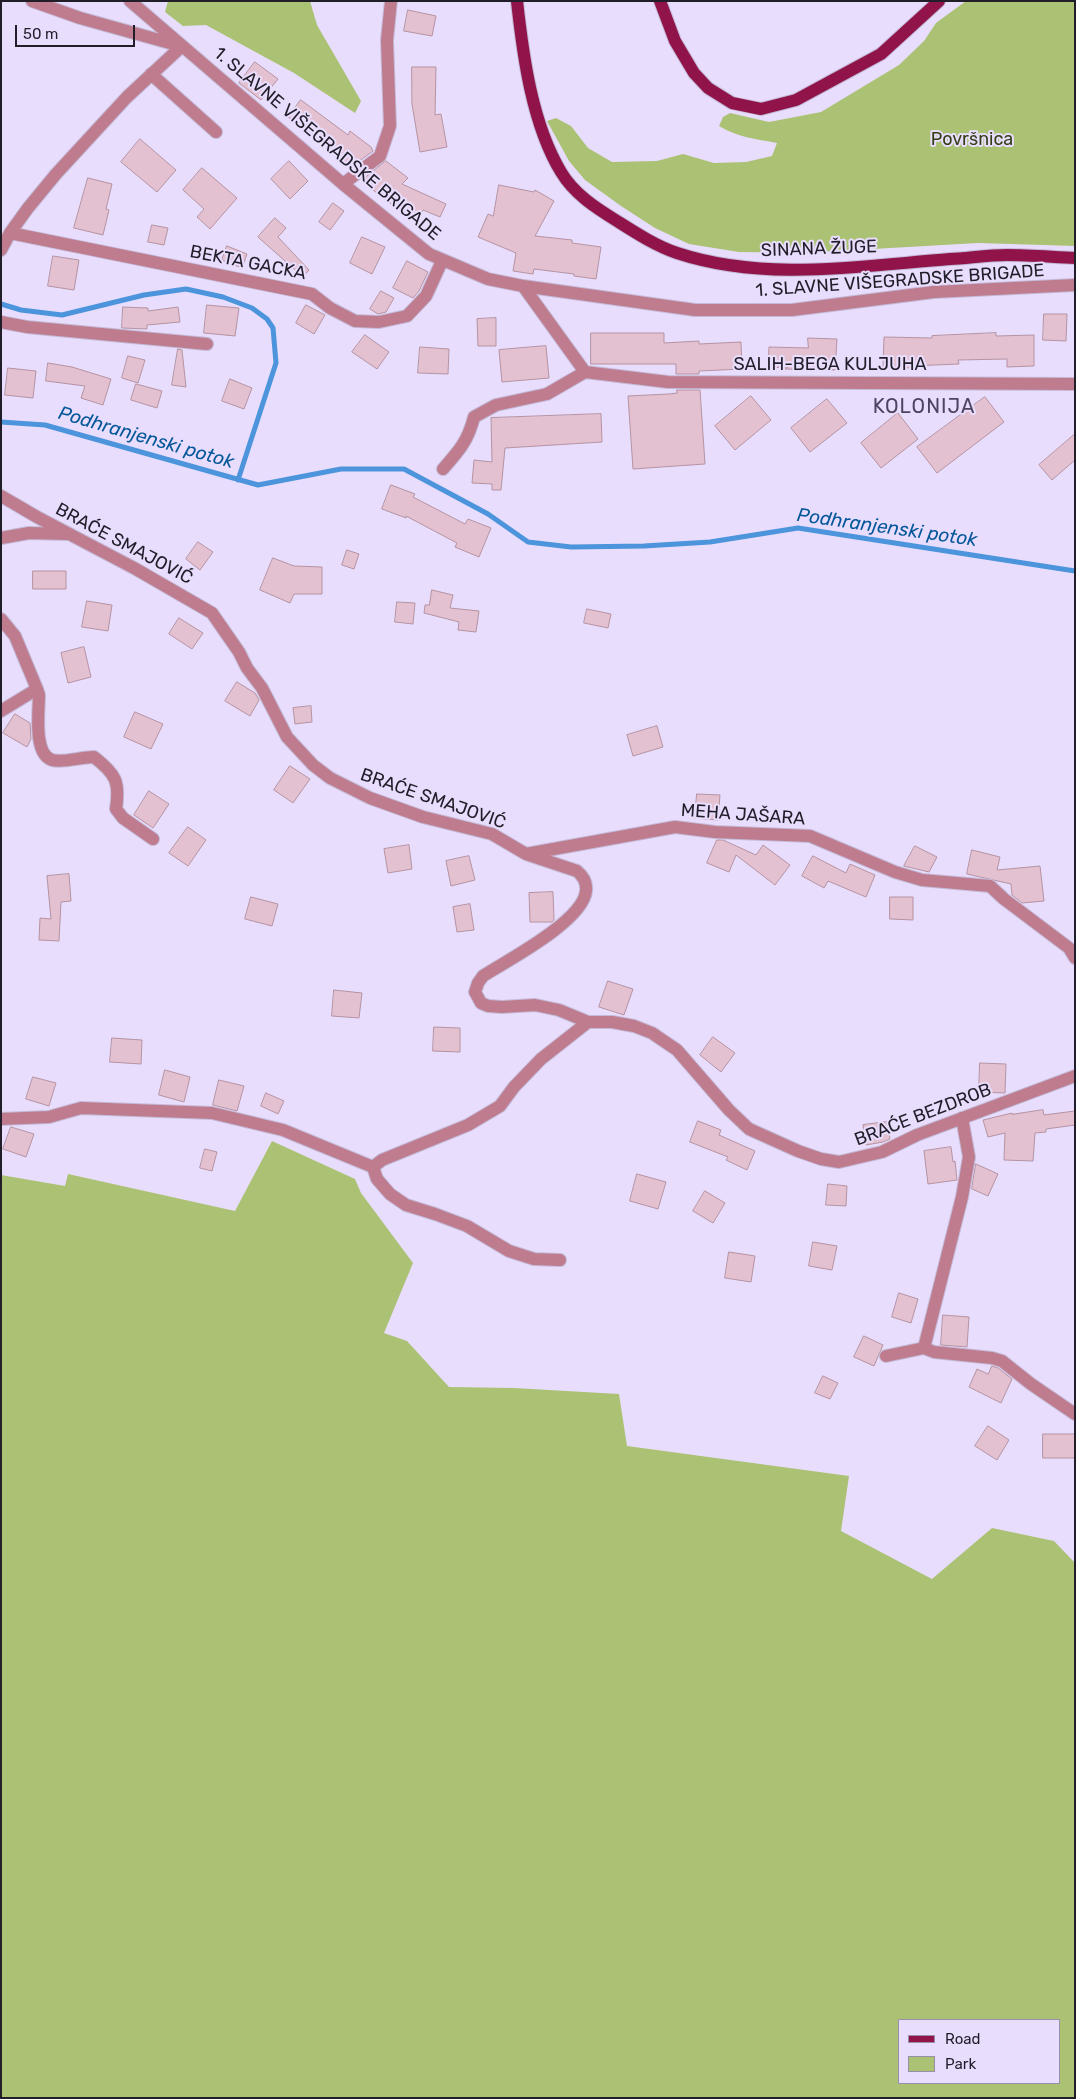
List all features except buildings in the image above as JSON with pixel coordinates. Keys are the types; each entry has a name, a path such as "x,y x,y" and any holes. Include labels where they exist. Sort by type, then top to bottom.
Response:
{"main road":[{"name":"SINANA ŽUGE","path":"518,1 522,44 535,102 544,138 561,173 580,195 599,210 644,238 675,253 712,263 766,270 818,270 1006,254 1075,258"},
{"path":"660,1 675,41 694,73 708,88 732,103 761,109 796,100 881,54 939,1"}],"street":[{"path":"32,1 80,18 182,46"},
{"name":"1. SLAVNE VIŠEGRADSKE BRIGADE","path":"130,1 429,254 488,279 524,286 695,310 792,310 934,292 1075,285"},
{"path":"344,184 380,156 390,126 387,40 391,1"},
{"path":"1,250 10,233 56,174 127,96 182,46"},
{"path":"151,74 216,132"},
{"name":"BEKTA GACKA","path":"10,233 312,294 330,308 355,320 379,322 407,316 426,296 442,261"},
{"path":"443,469 460,450 469,436 474,417 496,405 547,394 585,372 524,286"},
{"path":"1,322 27,327 206,344"},
{"name":"SALIH-BEGA KULJUHA","path":"585,372 668,382 1075,384"},
{"name":"BRAĆE SMAJOVIĆ","path":"1,496 134,568 212,613 262,688 287,737 314,765 330,778 370,798 423,817 492,834 526,854 577,870 583,877 586,892 582,902 572,916 558,928 484,976 478,983 475,992 481,1003 488,1006 536,1005 559,1010 588,1022"},
{"path":"1,538 29,534 69,534"},
{"path":"1,620 15,636 38,689 40,746 44,755 52,760 84,757 94,758 100,762 110,770 116,783 118,795 116,809 123,818 153,839"},
{"path":"1,711 38,689"},
{"name":"MEHA JAŠARA","path":"526,854 675,828 715,832 810,836 895,872 922,880 990,886 1004,899 1069,948 1075,958"},
{"path":"373,1167 382,1160 468,1125 500,1106 514,1087 541,1059 588,1022"},
{"name":"BRAĆE BEZDROB","path":"588,1022 612,1022 634,1026 652,1033 677,1050 749,1129 798,1151 820,1159 838,1162 863,1158 882,1152 917,1135 1075,1076"},
{"path":"1,1119 49,1117 81,1108 212,1113 283,1130 373,1167 377,1178 390,1194 406,1205 467,1226 509,1251 534,1259 560,1260"},
{"path":"924,1348 962,1197 968,1157 962,1118"},
{"path":"886,1356 924,1348 934,1352 992,1358 1002,1361 1037,1389 1075,1414"}],"green space":[{"path":"168,1 310,1 317,25 361,101 355,113 294,73 206,25 183,26 165,12"},
{"name":"Površnica","path":"966,1 1075,1 1075,246 978,243 803,253 739,252 689,244 655,228 585,180 569,161 547,121 556,118 571,126 588,148 612,162 657,161 683,154 714,163 746,162 772,156 777,143 747,137 726,130 719,126 723,117 730,113 769,122 821,112 899,65 924,41 936,23"},
{"path":"272,1141 355,1179 361,1193 413,1263 384,1333 407,1341 449,1387 514,1388 619,1394 627,1446 849,1476 841,1531 932,1579 992,1528 1054,1541 1075,1563 1075,2098 1,2098 1,1175 65,1186 68,1174 235,1211"}],"waterway":[{"name":"Podhranjenski potok","path":"1,304 21,310 62,315 144,295 186,289 223,297 252,308 267,319 273,328 276,363 238,480"},
{"name":"Podhranjenski potok","path":"1,422 45,425 258,485 341,469 404,469 488,514 528,542 571,547 644,546 710,542 798,528 1075,571"}],"district":[{"name":"KOLONIJA","path":"924,407"}]}
